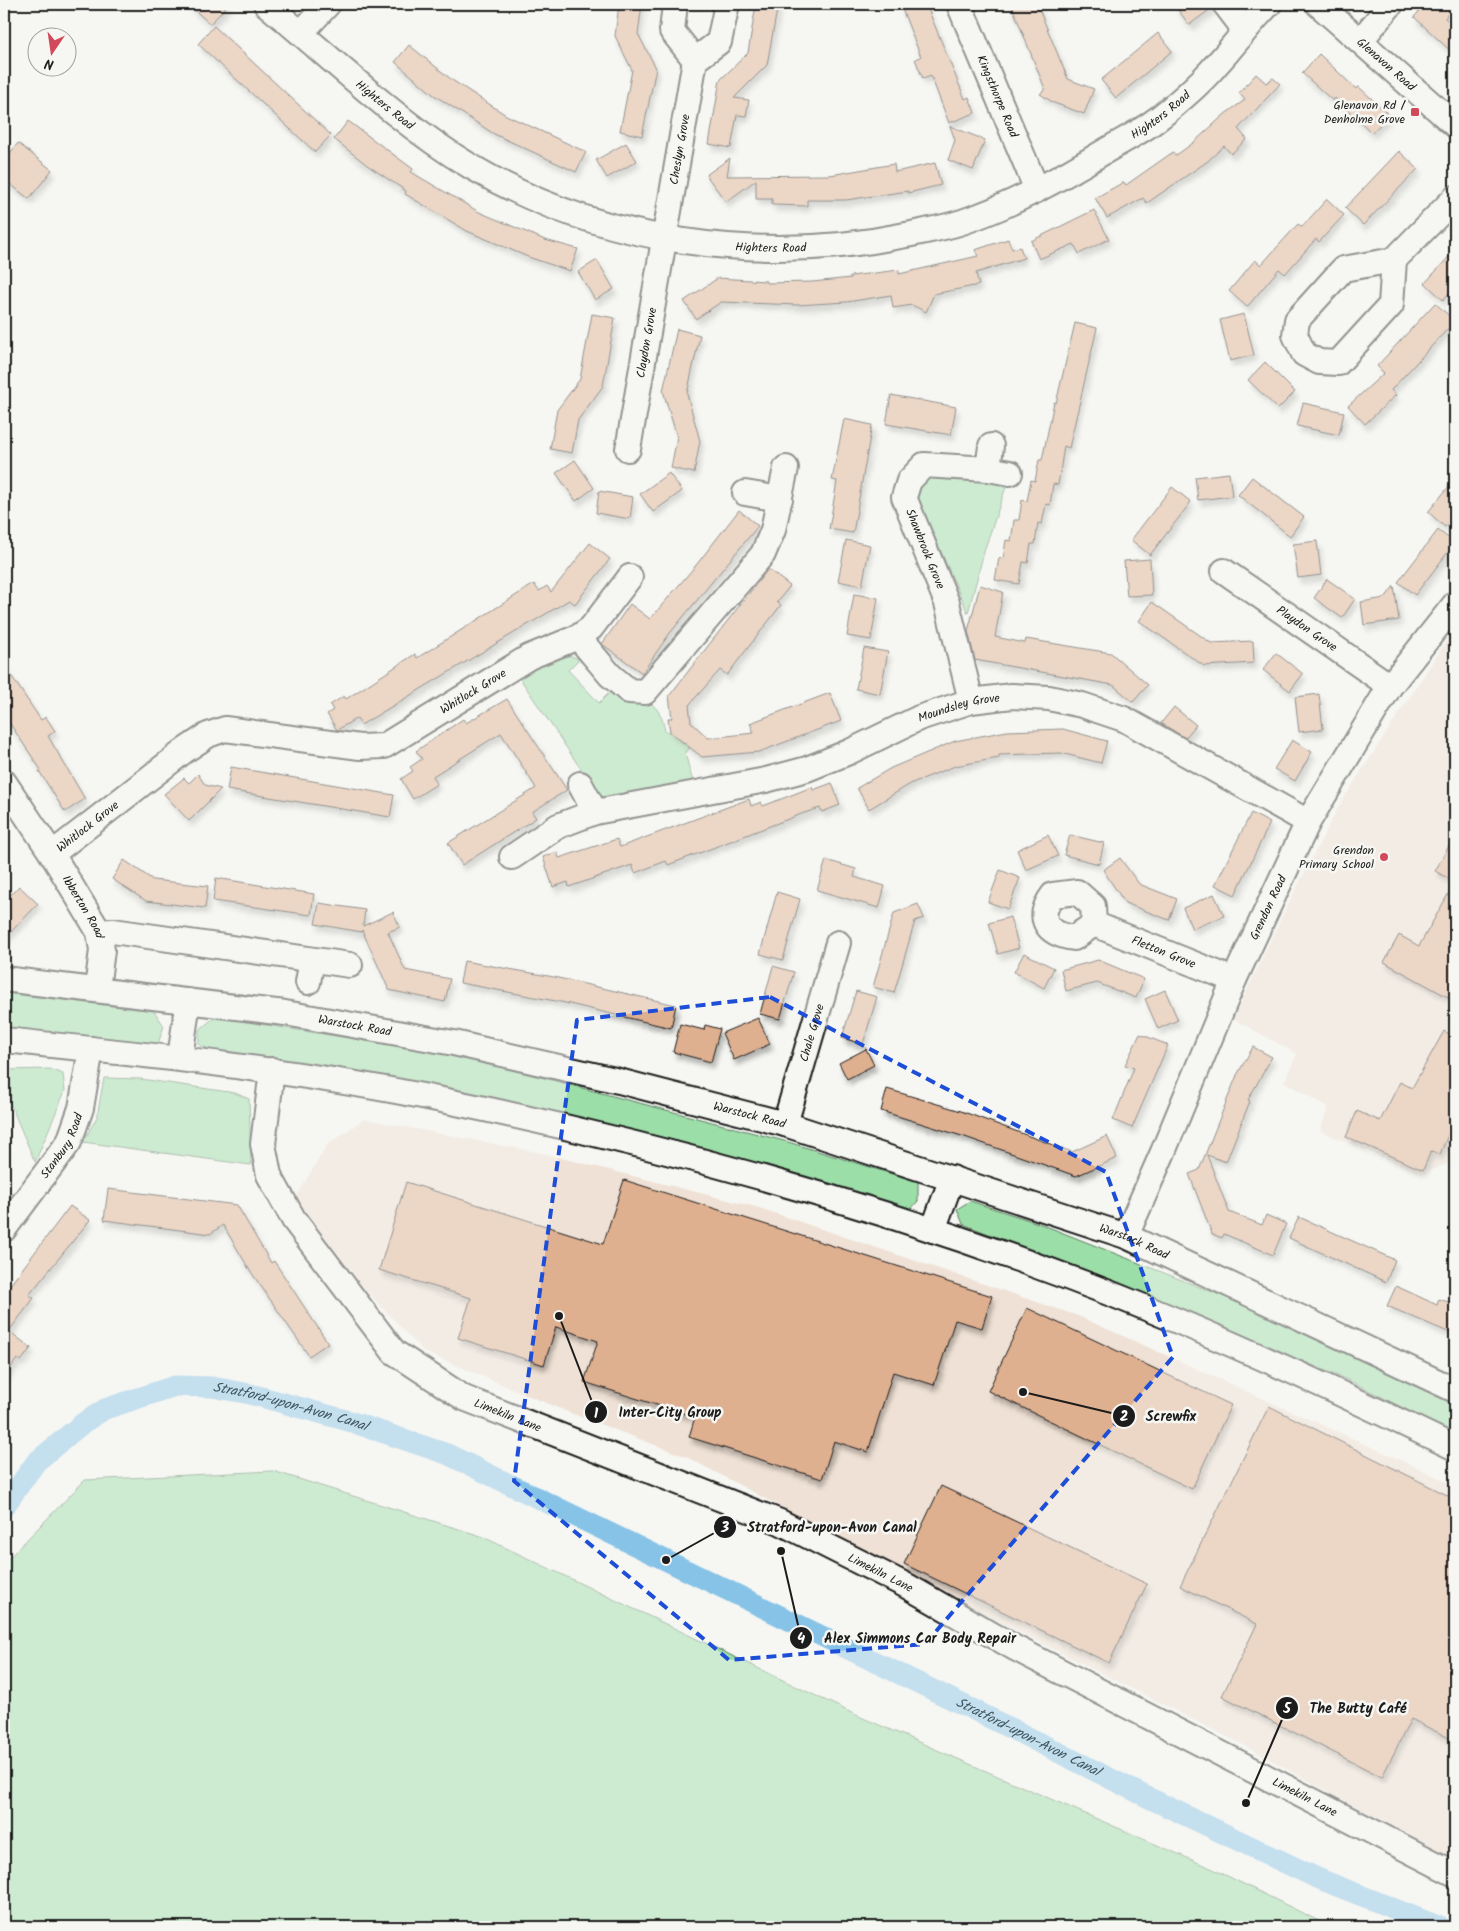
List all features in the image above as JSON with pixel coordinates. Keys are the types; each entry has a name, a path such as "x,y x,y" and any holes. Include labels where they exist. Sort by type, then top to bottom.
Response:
{"street":[{"name":"Highters Road","path":"266,4 422,136 472,167 534,199 596,221 664,238 728,246 795,249 872,242 960,223 1037,190 1153,122 1215,67 1244,28 1269,4"},
{"path":"301,33 328,4"},
{"path":"675,4 672,30 695,60 719,42 727,4"},
{"name":"Kingsthorpe Road","path":"959,4 1037,190"},
{"path":"1225,4 1244,28"},
{"name":"Glenavon Road","path":"1318,4 1455,125"},
{"path":"1361,40 1391,4"},
{"name":"Cheslyn Grove","path":"664,238 695,60"},
{"path":"1394,260 1391,305 1338,363 1319,362 1304,354 1295,335 1297,320 1343,269 1394,260 1455,198"},
{"name":"Claydon Grove","path":"628,449 664,238"},
{"name":"Shawbrook Grove","path":"971,702 947,603 904,497 909,481 924,465 999,471 992,446"},
{"path":"578,637 610,676 629,691 645,692 763,554 773,530 786,468"},
{"path":"745,493 780,499"},
{"name":"Playdon Grove","path":"1224,572 1390,686"},
{"name":"Whitlock Grove","path":"52,854 184,751 208,735 225,729 360,747 384,746 529,657 578,637 592,628 630,577"},
{"name":"Grendon Road","path":"1126,1236 1234,980 1308,822 1390,686 1455,604"},
{"name":"Moundsley Grove","path":"512,857 558,826 595,812 766,780 807,768 849,752 920,718 971,702 1012,696 1049,698 1082,705 1124,719 1308,822"},
{"name":"Ibberton Road","path":"4,782 52,854 99,932 102,950 97,989"},
{"path":"580,784 595,812"},
{"name":"Fletton Grove","path":"1094,924 1234,980"},
{"path":"99,932 113,930 310,971 350,965"},
{"name":"Chale Grove","path":"786,1124 838,943"},
{"name":"Warstock Road","path":"4,979 285,1013 454,1043 619,1081 786,1124 1126,1236 1455,1390"},
{"path":"180,1058 188,1001"},
{"path":"4,1040 180,1058 272,1070 438,1099 604,1136 773,1180 933,1230 1112,1294 1273,1361 1455,1448"},
{"name":"Stanbury Road","path":"4,1229 70,1142 81,1108 91,1049"},
{"name":"Limekiln Lane","path":"272,1070 263,1144 269,1175 294,1220 394,1352 464,1398 780,1522 907,1586 1015,1648 1455,1874"},
{"path":"933,1230 952,1178"}],"highlighted area":[{"path":"770,997 1106,1172 1173,1357 925,1644 729,1660 514,1481 577,1020"}],"shaded area":[{"name":"Grendon Primary School","path":"1452,632 1455,634 1455,1161 1422,1174 1320,1131 1328,1107 1284,1082 1297,1054 1233,1019 1285,910 1340,804"},
{"path":"364,1119 542,1153 759,1208 1078,1316 1421,1469 1455,1486 1455,1862 1245,1746 936,1590 687,1457 568,1412 424,1352 356,1280 293,1202 327,1145"}],"green space":[{"path":"933,473 985,478 1007,484 985,548 968,613 916,495 924,481"},
{"path":"568,655 579,659 568,670 599,703 611,691 640,698 654,706 659,712 665,732 670,732 690,748 685,753 694,786 606,799 597,793 519,677 557,657"},
{"path":"4,993 154,1011 164,1026 158,1044 4,1027"},
{"path":"215,1017 456,1055 788,1142 918,1182 918,1201 910,1210 526,1108 330,1066 217,1052 199,1045 199,1030"},
{"path":"50,1069 63,1074 65,1091 35,1162 4,1089 4,1070"},
{"path":"104,1078 141,1079 235,1093 249,1099 251,1165 83,1142 97,1117"},
{"path":"970,1201 1038,1223 1285,1321 1455,1404 1455,1434 1350,1381 1123,1286 963,1224 957,1209"},
{"path":"273,1471 481,1536 856,1715 1213,1869 1331,1927 4,1927 4,1563 85,1480"}],"building":[{"path":"188,4 229,4 210,24"},
{"path":"619,4 642,4 638,34 656,68 642,136 620,131 632,70 615,36"},
{"path":"756,4 778,4 767,65 734,98 749,100 746,116 737,115 731,148 709,144 720,80 748,53"},
{"path":"900,4 926,4 965,99 969,97 975,113 949,123 931,76 923,79 915,59 921,57"},
{"path":"1011,4 1037,4 1068,79 1094,89 1084,114 1054,103 1040,94 1045,89"},
{"path":"1174,4 1212,4 1212,8 1189,25"},
{"path":"1426,4 1455,4 1445,18 1455,27 1455,55 1414,17"},
{"path":"214,26 331,135 315,152 198,44"},
{"path":"1158,33 1172,51 1116,98 1101,80"},
{"path":"409,45 452,80 506,115 586,152 576,172 494,134 434,95 395,62"},
{"path":"1319,54 1356,89 1359,87 1389,115 1372,133 1335,98 1333,101 1302,73"},
{"path":"1256,74 1266,83 1273,78 1280,84 1238,129 1247,139 1231,154 1224,146 1208,161 1147,203 1143,198 1107,218 1095,198 1124,182 1126,185 1173,152 1175,156 1193,143 1225,114 1245,100 1239,93"},
{"path":"348,121 413,169 411,172 479,212 545,240 578,249 570,271 528,257 467,231 405,194 406,191 367,165 334,139"},
{"path":"950,126 985,140 973,170 948,160 955,140"},
{"path":"18,143 52,170 29,199 4,179 4,161"},
{"path":"626,143 637,161 607,178 596,160"},
{"path":"1399,151 1418,169 1363,225 1345,208"},
{"path":"730,158 727,176 830,175 894,164 895,172 935,163 941,185 908,193 908,191 846,200 807,200 807,206 772,205 772,199 756,199 756,180 726,202 706,175"},
{"path":"1327,199 1344,215 1319,242 1316,239 1285,274 1279,269 1247,307 1229,291 1255,260 1261,265 1298,224 1302,227"},
{"path":"1094,210 1109,239 1079,254 1074,244 1039,259 1031,241"},
{"path":"1008,239 1012,249 1020,247 1024,258 976,273 979,285 934,294 926,312 912,305 893,308 891,295 847,302 798,305 721,302 696,319 684,301 718,278 766,281 766,283 812,282 899,270 899,274 978,256 975,250"},
{"path":"1455,250 1455,286 1443,300 1425,283"},
{"path":"597,260 614,289 595,300 578,272"},
{"path":"1435,303 1455,321 1391,390 1396,395 1365,424 1348,406 1384,373 1377,366"},
{"path":"592,314 615,318 603,386 578,420 572,453 550,449 557,410 580,379"},
{"path":"1244,314 1254,355 1230,361 1220,320"},
{"path":"1075,323 1097,328 1069,448 1064,446 1058,485 1053,484 1050,505 1046,504 1042,524 1038,523 1035,544 1031,544 1028,563 1023,562 1019,584 995,580 999,558 1003,559 1006,540 1011,541 1014,520 1019,520 1022,500 1027,501 1031,480 1035,481 1039,460 1042,460 1054,402 1056,403"},
{"path":"677,329 700,335 687,394 700,441 694,473 671,468 677,437 663,391"},
{"path":"1265,362 1295,392 1278,409 1248,380"},
{"path":"891,395 956,407 951,435 886,424"},
{"path":"1303,403 1344,412 1339,435 1297,426"},
{"path":"844,419 872,425 853,533 829,529 837,481 832,480"},
{"path":"575,460 594,488 576,501 556,473"},
{"path":"669,473 682,491 653,512 640,494"},
{"path":"1229,473 1232,496 1198,500 1195,477"},
{"path":"1252,477 1304,517 1290,536 1238,495"},
{"path":"1455,479 1455,515 1445,527 1428,512"},
{"path":"1172,487 1191,502 1150,555 1131,540"},
{"path":"599,491 633,497 630,519 596,513"},
{"path":"739,510 758,526 670,633 642,673 602,644 630,604 650,619 697,564"},
{"path":"1438,530 1455,543 1415,595 1398,582"},
{"path":"846,540 870,545 862,586 838,581"},
{"path":"1317,541 1321,575 1298,578 1293,544"},
{"path":"590,543 610,559 575,604 569,600 361,725 357,718 337,730 327,714 333,710 330,705 344,696 346,699 415,654 417,658 534,584 539,591 547,586 551,592"},
{"path":"1150,559 1152,595 1127,596 1124,561"},
{"path":"768,569 790,586 777,602 781,605 727,675 720,670 689,705 691,722 708,738 754,733 750,723 830,693 841,721 759,752 702,757 670,732 668,718 672,718 669,696"},
{"path":"1327,579 1355,599 1342,618 1314,598"},
{"path":"980,585 1003,592 995,637 1025,643 1026,639 1111,653 1148,685 1133,702 1113,685 975,660 968,631"},
{"path":"1394,586 1399,620 1364,625 1361,602 1385,598"},
{"path":"854,594 878,598 871,640 847,636"},
{"path":"1152,602 1211,643 1253,641 1254,663 1204,666 1139,621"},
{"path":"864,648 888,652 880,694 856,689"},
{"path":"1276,653 1303,674 1290,691 1263,670"},
{"path":"4,665 41,720 46,717 55,731 48,736 85,799 65,812 39,771 41,770 4,715"},
{"path":"1319,694 1323,729 1299,732 1295,697"},
{"path":"507,699 567,790 532,812 536,818 462,865 448,843 536,788 501,733 433,776 437,784 413,799 401,779 413,771 410,767 422,759 416,751 463,719 466,723"},
{"path":"1174,707 1196,725 1185,738 1161,723"},
{"path":"1063,729 1107,741 1101,763 1061,753 999,755 999,758 955,766 912,783 869,809 857,788 891,768 955,741 1007,731"},
{"path":"1292,740 1312,752 1295,781 1274,769"},
{"path":"231,767 394,795 390,817 227,790"},
{"path":"198,774 205,785 221,789 189,821 164,794 184,778 189,783"},
{"path":"832,783 840,805 822,812 820,808 804,813 668,865 666,861 635,873 632,865 569,887 568,882 553,887 543,857 557,852 559,858 617,839 620,847 749,799 751,806 761,802 763,806 812,787 813,790"},
{"path":"1251,813 1270,823 1235,895 1215,885"},
{"path":"1048,835 1058,856 1026,870 1017,850"},
{"path":"1070,835 1104,843 1099,864 1064,855"},
{"path":"1455,835 1455,882 1435,871"},
{"path":"1120,858 1139,884 1177,899 1169,920 1125,903 1103,870"},
{"path":"124,860 153,880 208,886 205,908 146,901 112,879"},
{"path":"826,860 856,869 854,877 885,886 879,908 817,890"},
{"path":"1000,870 1020,878 1008,909 988,902"},
{"path":"216,878 314,894 311,915 213,901"},
{"path":"1455,882 1455,1001 1384,962 1399,935 1419,946"},
{"path":"19,886 38,904 4,939 4,902"},
{"path":"777,892 800,899 783,960 760,954"},
{"path":"1214,894 1224,916 1192,929 1183,908"},
{"path":"319,903 365,910 363,926 393,912 400,927 388,932 405,970 450,979 445,1002 389,990 362,930 362,932 315,924"},
{"path":"918,904 924,918 915,921 894,993 873,987 894,913"},
{"path":"1010,917 1019,948 998,954 989,923"},
{"path":"1024,953 1054,968 1044,988 1014,972"},
{"path":"1098,960 1144,979 1136,998 1097,983 1066,991 1061,970"},
{"path":"464,961 554,977 676,1005 671,1028 561,1002 460,983"},
{"path":"773,966 794,972 780,1019 760,1014"},
{"path":"1165,990 1178,1020 1158,1029 1145,999"},
{"path":"856,991 877,997 863,1044 842,1038"},
{"path":"758,1018 770,1044 734,1060 722,1033"},
{"path":"680,1024 704,1030 705,1025 720,1029 711,1062 673,1052"},
{"path":"1444,1031 1455,1037 1455,1130 1451,1128 1440,1154 1431,1151 1423,1170 1346,1137 1357,1111 1380,1121 1400,1082 1412,1088"},
{"path":"1140,1034 1168,1045 1132,1128 1113,1120 1134,1068 1125,1065"},
{"path":"1253,1047 1272,1057 1248,1100 1250,1101 1226,1162 1207,1155 1229,1212 1262,1225 1266,1215 1286,1224 1273,1255 1224,1234 1222,1238 1212,1234 1189,1174 1199,1170 1237,1075"},
{"path":"866,1049 874,1065 847,1079 839,1063"},
{"path":"887,1089 961,1111 1072,1152 1107,1136 1117,1158 1076,1176 965,1137 881,1111"},
{"path":"624,1180 992,1296 982,1328 955,1320 934,1385 893,1372 868,1452 834,1441 822,1479 689,1437 695,1417 584,1382 598,1341 556,1327 544,1365 458,1338 471,1298 379,1270 406,1182 603,1244"},
{"path":"108,1189 237,1205 271,1263 274,1261 328,1343 309,1356 249,1269 223,1225 210,1234 104,1220"},
{"path":"70,1206 90,1220 29,1295 34,1298 9,1331 31,1348 21,1361 17,1359 4,1377 4,1293"},
{"path":"1299,1217 1395,1260 1386,1282 1289,1238"},
{"path":"1396,1286 1437,1305 1439,1299 1455,1304 1455,1335 1387,1306"},
{"path":"1027,1308 1231,1405 1192,1489 988,1391"},
{"path":"1269,1406 1455,1499 1455,1741 1411,1719 1382,1777 1222,1696 1257,1624 1180,1586"},
{"path":"941,1486 1147,1584 1109,1663 904,1564"}],"waterway":[{"name":"Stratford-upon-Avon Canal","path":"4,1507 36,1462 83,1423 105,1409 175,1386 212,1387 250,1394 349,1421 447,1454 978,1712 1147,1797 1317,1878 1440,1927"}],"place":[{"name":"Glenavon Rd / Denholme Grove","path":"1415,112"},
{"name":"Grendon Primary School","path":"1384,857"},
{"name":"Inter-City Group","path":"559,1316"},
{"name":"Screwfix","path":"1023,1392"},
{"name":"Alex Simmons Car Body Repair","path":"781,1551"},
{"name":"Stratford-upon-Avon Canal","path":"666,1560"},
{"name":"The Butty Café","path":"1246,1803"}]}
